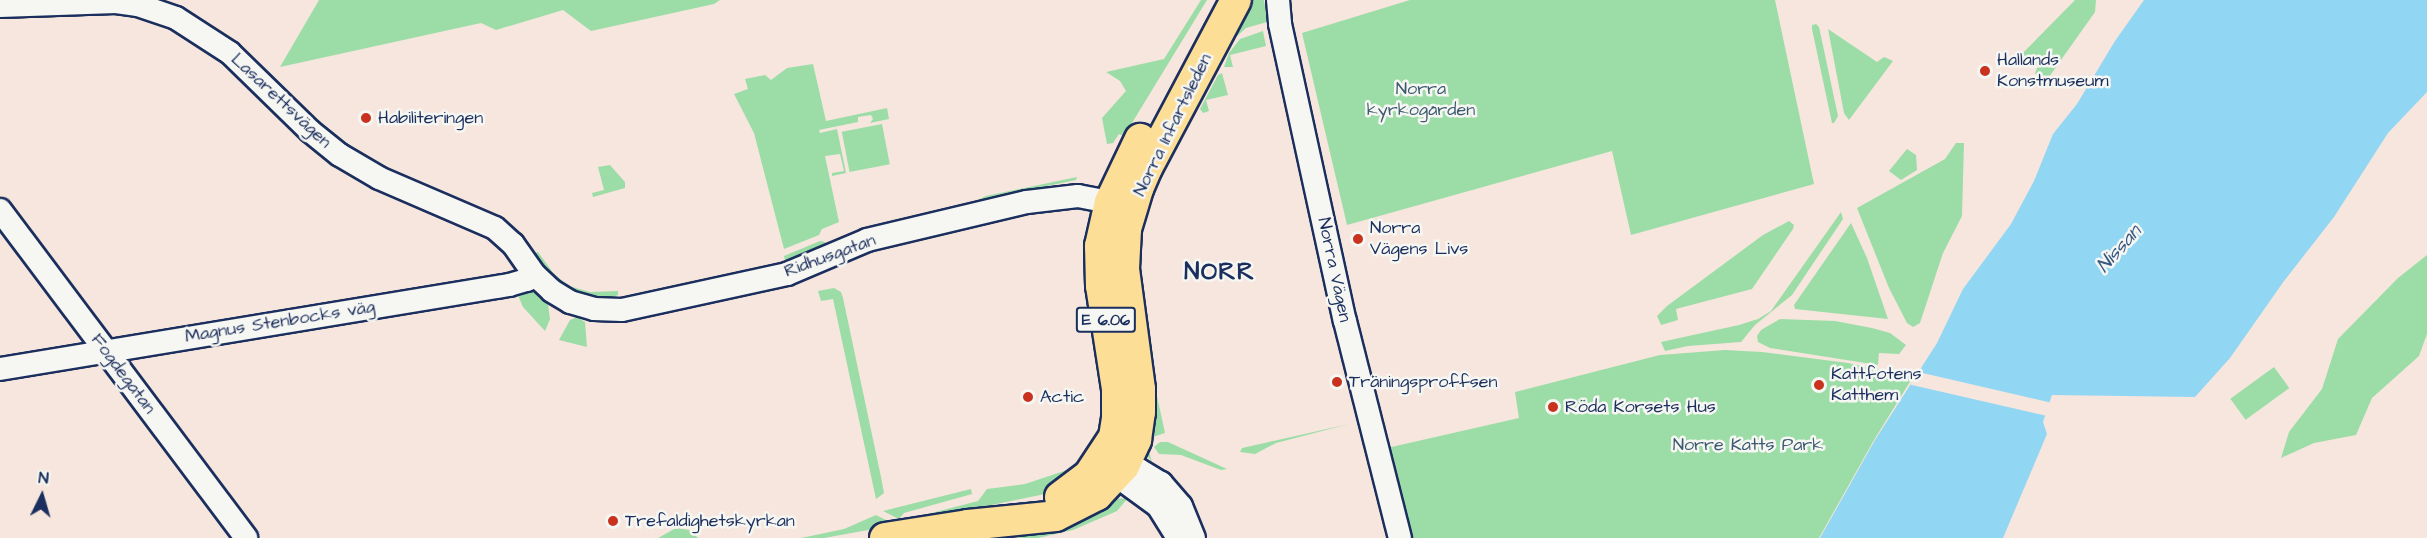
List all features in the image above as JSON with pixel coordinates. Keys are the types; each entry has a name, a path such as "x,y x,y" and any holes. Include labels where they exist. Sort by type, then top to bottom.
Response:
{"highway":[{"name":"Norra Infartsleden","path":"1112,464 1117,418 1117,389 1100,267 1102,230 1110,202 1129,159 1216,0"},
{"name":"Norra Infartsleden","path":"1112,464 1136,440 1140,412 1140,389 1124,268 1126,230 1138,189 1236,0"},
{"name":"E 6.06","path":"885,538 969,525 1058,498 1112,464"}],"street":[{"name":"Norra Vägen","path":"1278,0 1280,24 1345,321 1400,538"},
{"name":"Lasarettsvägen","path":"0,6 116,2 138,5 176,18 230,53 310,130 340,155 379,178 495,228 513,244 535,274"},
{"path":"1126,230 1118,210 1110,202 1138,189"},
{"name":"Ridhusgatan","path":"535,274 552,291 570,302 586,308 622,310 784,274 867,240 1027,202 1078,196 1110,202"},
{"name":"Fogdegatan","path":"0,210 246,538"},
{"name":"Magnus Stenbocks väg","path":"0,369 509,285 527,280 535,274"},
{"path":"1112,464 1158,506 1178,538"},
{"path":"1112,464 1149,475 1172,494 1186,516 1194,538"}],"green space":[{"path":"319,0 720,0 714,4 591,31 563,10 496,30 481,23 280,67"},
{"path":"1201,0 1207,0 1124,136 1119,134 1113,143 1107,144 1102,118 1126,91 1120,81 1106,72 1164,59"},
{"path":"1247,0 1264,0 1267,22 1246,28 1226,46"},
{"name":"Norra kyrkogården","path":"1410,0 1775,0 1814,184 1631,235 1612,151 1347,225 1302,33"},
{"path":"2075,0 2096,0 2095,12 2044,84 2035,73 2038,66 2019,57"},
{"path":"1816,24 1819,27 1838,116 1834,123 1832,123 1812,29 1812,25"},
{"path":"1828,29 1877,62 1884,57 1893,61 1849,120 1844,113"},
{"path":"1263,31 1266,46 1230,55 1233,67 1224,67 1229,53 1240,39"},
{"path":"813,64 826,121 887,108 889,119 870,123 873,119 871,115 858,117 858,122 819,130 820,133 837,129 846,173 832,176 832,173 844,171 840,154 825,156 839,222 822,229 819,235 784,249 754,133 734,94 748,89 745,79 765,75 771,80 787,68"},
{"path":"1222,73 1228,95 1206,100 1209,111 1203,113 1200,109 1218,75"},
{"path":"882,124 890,164 850,172 842,132"},
{"path":"1956,143 1964,143 1962,216 1943,253 1920,323 1913,327 1907,323 1889,288 1857,208 1945,159"},
{"path":"1907,149 1916,155 1917,170 1901,180 1889,171"},
{"path":"610,165 625,182 625,188 593,197 592,193 604,190 598,167"},
{"path":"1077,177 1076,180 976,201 986,196"},
{"path":"1841,212 1843,219 1792,295 1755,325 1741,342 1688,346 1665,351 1661,342 1739,325 1758,319 1771,311"},
{"path":"1789,221 1794,225 1793,229 1752,289 1676,309 1678,320 1661,325 1657,316 1667,306 1763,235"},
{"path":"1851,223 1867,258 1888,319 1795,309 1794,305"},
{"path":"820,241 825,242 826,246 787,263 785,260 784,256"},
{"path":"538,252 554,274 569,286 590,292 618,291 618,295 605,301 568,290 532,254"},
{"path":"2427,255 2427,334 2419,356 2372,398 2356,435 2314,443 2281,458 2289,432 2322,389 2338,339 2398,278"},
{"path":"834,288 841,292 843,298 881,477 884,493 876,499 833,299 821,301 818,291"},
{"path":"528,290 543,297 548,304 550,319 545,331 523,307 517,293"},
{"path":"577,317 585,322 587,347 559,340 570,320"},
{"path":"1780,319 1835,321 1872,328 1890,333 1906,345 1899,354 1879,353 1878,365 1770,348 1758,342 1757,336 1761,330"},
{"name":"Norre Katts Park","path":"1725,350 1762,352 1848,363 1913,377 1874,440 1819,538 1411,538 1387,448 1519,418 1515,392 1660,355"},
{"path":"2274,367 2289,388 2246,420 2230,399"},
{"path":"1154,382 1165,433 1150,438 1148,448 1152,462 1145,452"},
{"path":"1349,424 1276,443 1255,454 1240,452 1242,448"},
{"path":"1160,442 1168,442 1227,469 1221,470 1181,455 1159,454 1154,447"},
{"path":"1085,464 1055,489 1045,494 910,522 916,517 978,501 987,489 1025,484"},
{"path":"971,489 972,494 904,513 899,519 883,511"},
{"path":"1128,498 1117,511 1073,530 1038,538 1018,538 1025,532 1116,499"},
{"path":"876,515 896,525 824,538 801,538 844,529"},
{"path":"676,528 690,530 698,538 658,538"}],"water":[{"name":"Nissan","path":"2144,0 2427,0 2427,92 2388,133 2334,217 2284,281 2230,358 2195,397 2052,395 2043,422 2047,434 2003,538 1820,538 1875,440 1937,343 1963,289 2011,224 2034,181 2053,134 2077,104 2115,41"}],"pier":[{"path":"1914,371 2052,403 2049,417 1911,385"}],"place":[{"name":"Hallands Konstmuseum","path":"1985,71"},
{"name":"Habiliteringen","path":"366,118"},
{"name":"Norra Vägens Livs","path":"1358,239"},
{"name":"Träningsproffsen","path":"1337,382"},
{"name":"Kattfotens Katthem","path":"1819,385"},
{"name":"Actic","path":"1028,397"},
{"name":"Röda Korsets Hus","path":"1553,407"},
{"name":"Trefaldighetskyrkan","path":"613,521"}],"district":[{"name":"NORR","path":"1220,273"}]}
